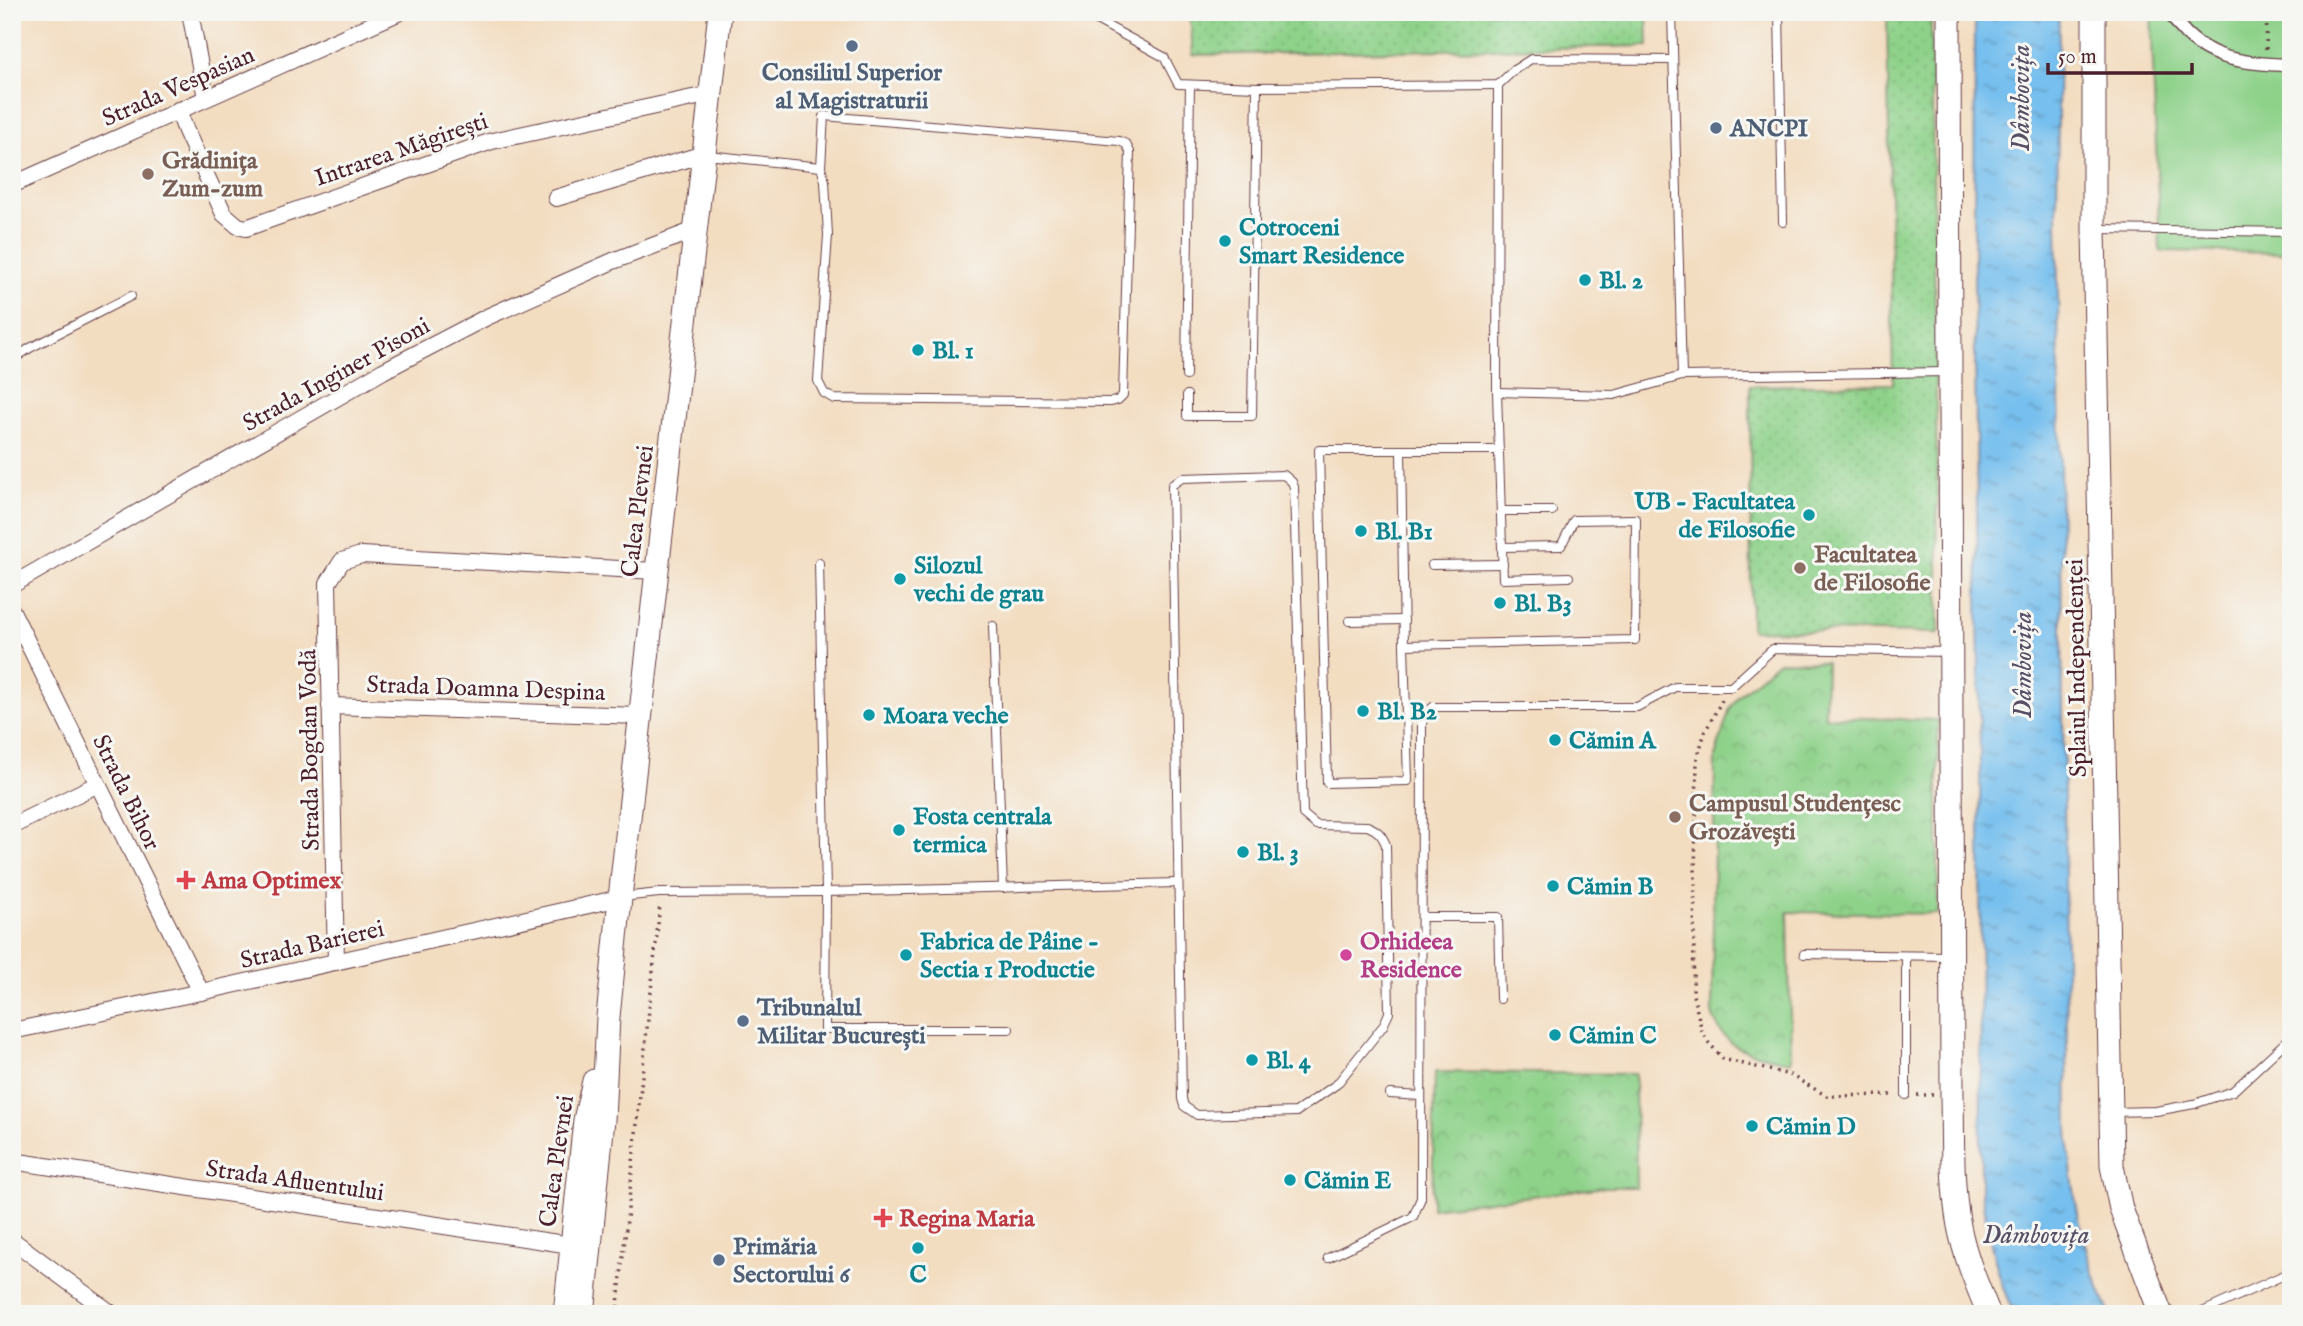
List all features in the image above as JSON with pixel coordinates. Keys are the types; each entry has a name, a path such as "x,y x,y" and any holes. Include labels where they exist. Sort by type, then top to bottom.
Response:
{"main road":[{"name":"Calea Plevnei","path":"583,1314 603,1120 608,1017 620,898 720,12"},
{"path":"1949,12 1952,1095 1955,1192 1959,1228 1968,1261 1989,1314"},
{"name":"Splaiul Independenței","path":"2094,12 2094,229 2112,1166 2121,1209 2161,1314"},
{"name":"Calea Plevnei","path":"565,1314 585,1120 608,1017"}],"street":[{"path":"190,12 206,97"},
{"name":"Strada Vespasian","path":"12,185 400,12"},
{"path":"2169,12 2178,27 2199,46 2230,60 2291,65"},
{"name":"Intrarea Măgirești","path":"178,110 225,214 238,226 246,228 492,141 711,94"},
{"path":"556,198 704,154"},
{"name":"Strada Inginer Pisoni","path":"12,586 383,371 487,317 613,261 695,230"},
{"name":"Strada Bogdan Vodă","path":"336,962 328,583 342,561 361,555 656,571"},
{"name":"Strada Bihor","path":"12,611 201,992"},
{"name":"Strada Doamna Despina","path":"330,706 640,716"},
{"path":"12,826 98,784"},
{"name":"Strada Barierei","path":"12,1031 201,992 620,898"},
{"name":"Strada Afluentului","path":"12,1161 571,1245"},
{"path":"12,1240 112,1314"}],"lane":[{"path":"1083,12 1164,57 1178,84 1190,85 1499,85 1514,70 1531,60 1673,60"},
{"path":"1672,12 1682,376"},
{"path":"1779,12 1783,222"},
{"path":"1186,376 1190,85"},
{"path":"1499,85 1497,392 1503,579 1569,578"},
{"path":"1187,395 1187,416 1252,416 1258,87"},
{"path":"824,116 1119,141 1126,144 1130,152 1123,395 1111,402 834,399 824,393 818,381 828,235 825,181 821,167 824,116"},
{"path":"704,154 821,167"},
{"path":"2094,229 2291,232"},
{"path":"12,360 41,342 131,296"},
{"path":"1497,392 1614,395 1682,376 1951,372"},
{"path":"1401,450 1408,781 1327,783 1319,450 1401,450 1499,450"},
{"path":"1284,475 1293,482 1294,488 1303,814 1316,825 1367,826 1382,836 1385,845 1389,1000 1387,1020 1337,1084 1296,1112 1197,1115 1184,1107 1178,883 1172,485 1182,478 1284,475"},
{"path":"1501,511 1552,511"},
{"path":"1404,645 1635,640 1636,519 1574,520 1561,546 1503,547"},
{"path":"819,563 826,892 825,1029 1009,1029"},
{"path":"1432,565 1503,564"},
{"path":"1349,621 1404,620"},
{"path":"993,626 1003,888"},
{"path":"1328,1258 1413,1217 1421,1198 1422,723 1426,713 1433,707 1637,707 1675,687 1731,687 1773,649 1952,652"},
{"path":"620,898 662,893 826,892 1178,883"},
{"path":"1422,917 1498,916 1500,999"},
{"path":"1804,954 1953,956"},
{"path":"1906,956 1906,1095"},
{"path":"2111,1112 2155,1111 2194,1104 2233,1091 2291,1037"},
{"path":"1390,1094 1420,1096"},
{"path":"2198,1314 2284,1275"}],"path":[{"path":"2266,46 2267,12"},
{"path":"1731,687 1705,732 1697,759 1693,995 1702,1031 1723,1059 1790,1075 1827,1096 1952,1095"},
{"path":"617,1314 662,893"}],"green space":[{"path":"1190,12 1647,12 1648,46 1193,55"},
{"name":"Facultatea de Filosofie","path":"1887,12 1931,12 1939,633 1751,630 1750,386 1893,384"},
{"path":"2151,12 2291,12 2291,253 2160,251"},
{"path":"1779,661 1826,662 1825,717 1938,720 1938,914 1788,912 1791,1062 1753,1053 1733,1044 1725,1037 1712,1013 1715,757 1730,708 1738,696"},
{"path":"1435,1072 1635,1074 1636,1187 1606,1187 1432,1208"}],"water":[{"name":"Dâmbovița","path":"1975,12 2059,12 2057,212 2068,1128 2080,1223 2092,1269 2110,1314 2014,1314 1993,1254 1981,1192 1980,760 1974,274"}],"place":[{"name":"Consiliul Superior al Magistraturii","path":"852,46"},
{"name":"ANCPI","path":"1716,128"},
{"name":"Grădinița Zum-zum","path":"148,174"},
{"name":"Cotroceni Smart Residence","path":"1225,241"},
{"name":"Bl. 2","path":"1585,280"},
{"name":"Bl. 1","path":"918,350"},
{"name":"UB - Facultatea de Filosofie","path":"1809,515"},
{"name":"Bl. B1","path":"1361,531"},
{"name":"Facultatea de Filosofie","path":"1800,568"},
{"name":"Silozul vechi de grau","path":"900,579"},
{"name":"Bl. B3","path":"1500,603"},
{"name":"Bl. B2","path":"1363,711"},
{"name":"Moara veche","path":"869,715"},
{"name":"Cămin A","path":"1555,740"},
{"name":"Campusul Studențesc Grozăvești","path":"1675,817"},
{"name":"Fosta centrala termica","path":"899,830"},
{"name":"Bl. 3","path":"1243,852"},
{"name":"Ama Optimex","path":"186,880"},
{"name":"Cămin B","path":"1553,886"},
{"name":"Fabrica de Pâine - Sectia 1 Productie","path":"906,955"},
{"name":"Orhideea Residence","path":"1346,955"},
{"name":"Tribunalul Militar București","path":"743,1021"},
{"name":"Cămin C","path":"1555,1035"},
{"name":"Bl. 4","path":"1252,1060"},
{"name":"Cămin D","path":"1752,1126"},
{"name":"Cămin E","path":"1290,1180"},
{"name":"Regina Maria","path":"883,1218"},
{"name":"C","path":"918,1248"},
{"name":"Primăria Sectorului 6","path":"719,1260"}]}
